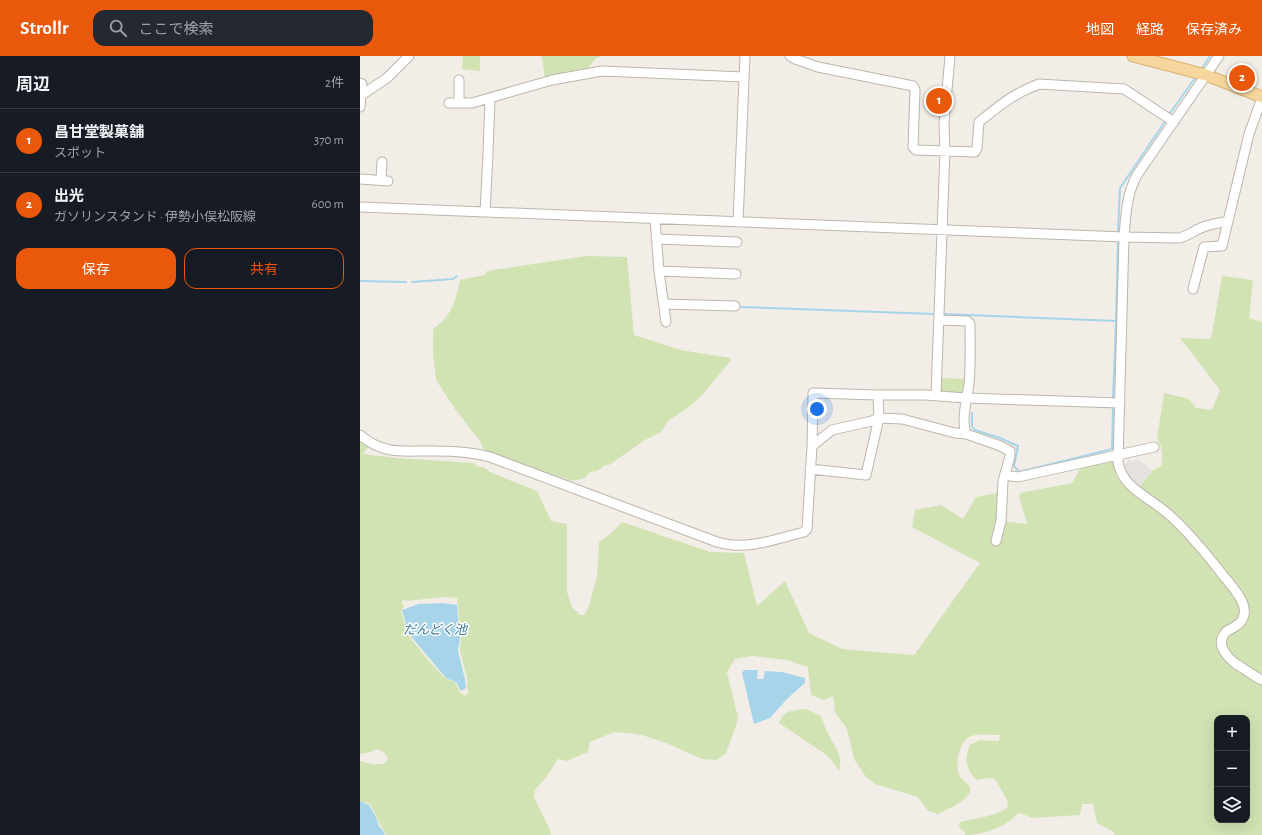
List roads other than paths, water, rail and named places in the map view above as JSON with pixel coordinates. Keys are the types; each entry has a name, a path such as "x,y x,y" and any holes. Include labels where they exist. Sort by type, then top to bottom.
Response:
{"main road":[{"path":"1133,56 1206,75 1262,98"}],"street":[{"path":"361,95 387,78 409,56"},
{"path":"738,222 745,56"},
{"path":"790,56 818,66 913,86 915,90 913,147 916,150 975,152 977,148 979,122 1008,99 1038,84 1124,89 1169,119"},
{"path":"936,396 945,151 944,124 950,56"},
{"path":"1219,56 1206,75 1169,119 1133,183 1127,200 1124,237 1118,454 1119,468 1125,481 1168,513 1189,533 1232,586 1242,601 1244,617 1239,624 1225,634 1222,642 1222,648 1228,658 1262,680"},
{"path":"449,103 472,103 552,80 602,71 744,77"},
{"path":"459,80 459,103"},
{"path":"360,83 362,84 360,107"},
{"path":"1193,289 1204,247 1222,246 1249,134 1262,98"},
{"path":"485,212 490,99"},
{"path":"360,179 385,181 382,162"},
{"path":"360,207 1179,238 1205,226 1228,221"},
{"path":"655,219 659,271 666,322"},
{"path":"656,239 737,242"},
{"path":"659,271 736,274"},
{"path":"664,304 735,306"},
{"path":"939,320 967,321 970,323 970,370 964,424 966,434"},
{"path":"360,435 373,445 393,451 455,451 490,457 689,532 732,546 746,546 804,532 807,523 812,446 813,393 1120,403"},
{"path":"810,469 866,476 879,418 878,395"},
{"path":"812,446 832,430 879,418 902,419 955,433 966,434 1008,449 1010,453 1002,486 1001,521 996,541"},
{"path":"1005,475 1018,477 1154,447"}],"water":[{"name":"だんどく池","path":"442,603 457,605 460,638 458,651 466,688 461,691 456,682 446,678 409,634 402,610 419,604"},
{"path":"744,670 758,670 757,679 763,679 765,671 782,672 805,678 805,683 788,698 770,718 754,724 742,673"},
{"path":"360,801 369,805 379,826 385,833 384,835 360,835"}],"waterway":[{"path":"1202,68 1210,56"},
{"path":"1168,116 1195,78"},
{"path":"1118,230 1120,188 1166,120"},
{"path":"944,314 1116,321 1118,243"},
{"path":"412,282 453,279 457,276"},
{"path":"360,281 406,282"},
{"path":"741,307 934,314"},
{"path":"1113,398 1116,321"},
{"path":"972,413 972,427 975,430 1000,438 1018,446 1014,466 1019,472 1112,449 1113,408"}],"place":[{"name":"出光","path":"1242,78"},
{"name":"昌甘堂製菓舗","path":"939,101"}]}
